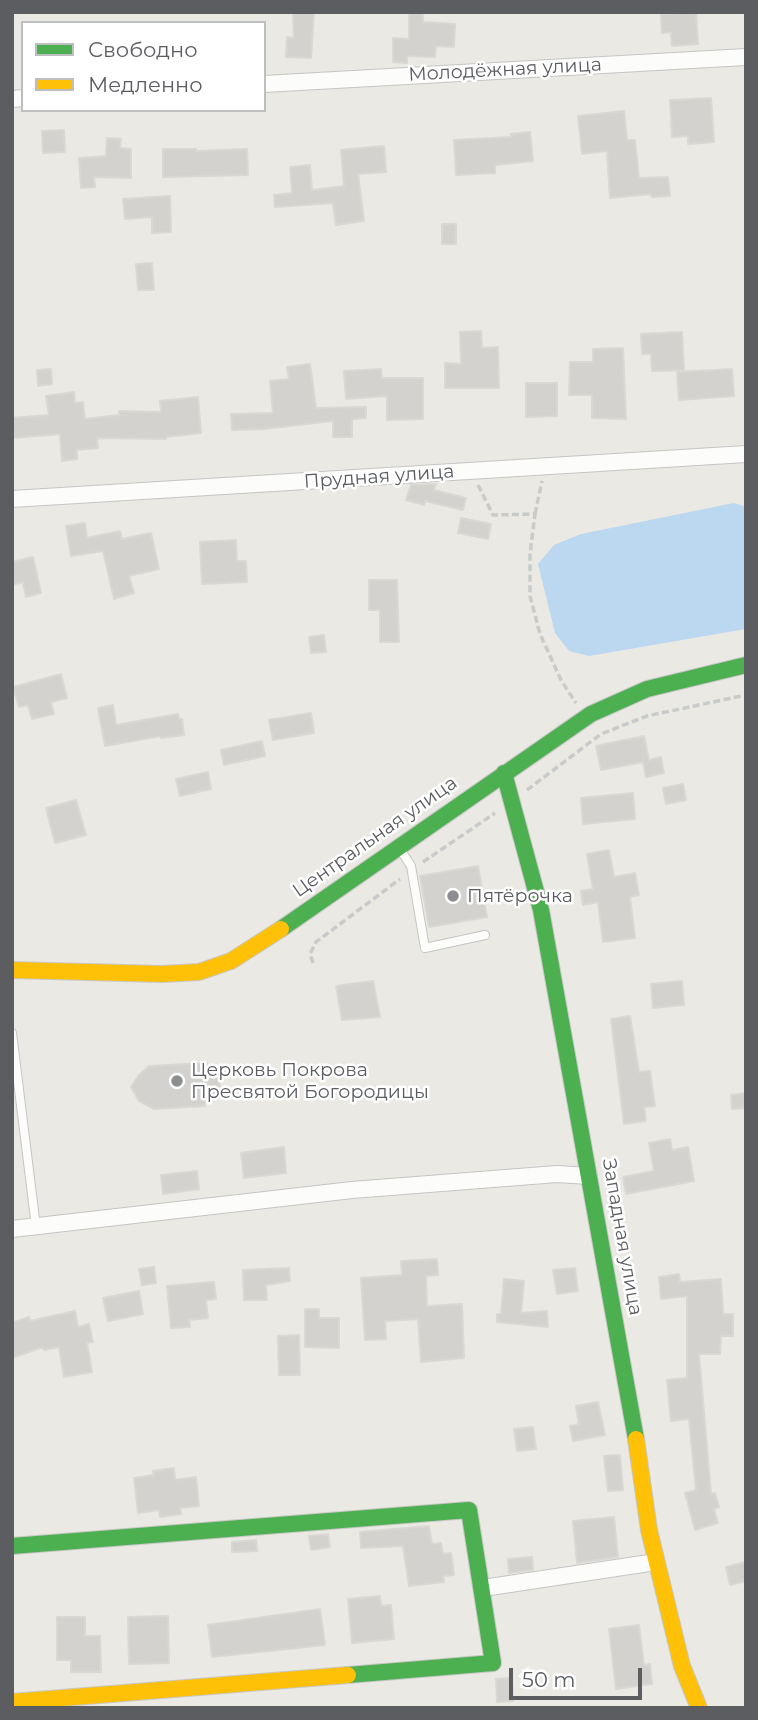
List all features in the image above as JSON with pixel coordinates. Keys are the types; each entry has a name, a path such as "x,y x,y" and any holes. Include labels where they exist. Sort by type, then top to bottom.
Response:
{"street":[{"name":"Молодёжная улица","path":"266,84 746,57"},
{"name":"Прудная улица","path":"12,499 746,454"},
{"name":"Центральная улица","path":"12,970 162,974 200,972 230,961 261,943 591,714 647,688 746,666"},
{"name":"Западная улица","path":"504,773 541,910 656,1562 681,1667 699,1708"},
{"path":"12,1230 352,1190 557,1174 589,1175"},
{"path":"12,1546 469,1510 493,1663 12,1702"},
{"path":"483,1588 656,1562"}],"lane":[{"path":"399,846 411,866 425,948 485,935"},
{"path":"12,1033 36,1227"}],"path":[{"path":"544,467 530,554 530,596 540,634 561,680 577,705"},
{"path":"471,471 493,515 536,514"}],"water":[{"path":"734,503 746,507 746,629 589,656 569,651 555,633 538,564 554,545 581,534"}],"building":[{"path":"293,12 314,12 311,58 286,57 287,37 294,38"},
{"path":"409,12 423,12 423,22 455,24 454,47 436,46 435,57 407,56 407,63 393,62 393,38 409,39"},
{"path":"696,12 698,44 672,46 671,32 662,33 661,14"},
{"path":"711,98 714,142 688,144 688,136 672,137 670,100"},
{"path":"624,111 627,140 635,140 639,178 668,177 670,196 652,197 651,194 610,198 607,151 582,154 578,116"},
{"path":"64,130 65,152 43,153 42,131"},
{"path":"530,132 533,161 495,165 495,173 456,175 454,140 512,137 511,134"},
{"path":"107,138 121,139 120,148 131,149 131,178 94,177 95,187 81,188 79,158 106,156"},
{"path":"384,146 386,172 358,174 364,221 336,225 333,203 275,207 274,195 292,193 290,167 310,165 312,190 344,186 341,150"},
{"path":"163,149 247,149 248,175 163,177"},
{"path":"170,196 171,232 152,233 152,217 125,219 123,199"},
{"path":"442,224 456,224 456,244 442,244"},
{"path":"152,263 154,290 138,290 136,264"},
{"path":"481,331 482,348 498,347 499,388 445,388 445,363 461,364 460,332"},
{"path":"682,332 684,370 652,371 651,354 642,354 641,334"},
{"path":"623,348 626,419 592,418 592,395 569,395 570,362 593,362 593,349"},
{"path":"310,364 316,408 366,407 366,418 352,419 352,437 333,437 333,421 232,430 231,414 273,413 270,381 289,379 287,367"},
{"path":"51,369 52,384 38,386 37,370"},
{"path":"381,369 382,378 423,378 423,419 387,420 387,396 346,399 344,371"},
{"path":"732,369 734,396 679,400 677,372"},
{"path":"526,383 557,383 557,416 526,417"},
{"path":"74,392 75,403 83,402 85,419 119,415 119,411 161,412 160,401 198,397 201,433 166,439 97,438 98,448 77,450 77,459 62,461 60,434 12,438 12,418 49,415 46,396"},
{"path":"436,484 434,490 466,498 463,510 425,501 424,505 406,500 411,485"},
{"path":"461,518 491,524 488,539 458,533"},
{"path":"85,523 87,538 120,531 122,539 151,533 159,569 129,576 134,593 114,599 103,551 71,556 66,526"},
{"path":"236,540 237,561 246,561 247,582 202,584 200,542"},
{"path":"33,557 41,593 26,597 23,582 12,585 12,562"},
{"path":"369,580 397,580 399,642 380,642 380,610 369,610"},
{"path":"324,635 326,652 311,653 309,637"},
{"path":"61,674 67,698 51,702 54,714 32,719 28,705 19,707 13,687"},
{"path":"113,705 116,725 178,714 179,719 182,719 184,735 161,736 105,746 98,708"},
{"path":"311,713 314,733 273,740 269,720"},
{"path":"644,736 649,760 661,757 664,773 646,777 643,762 601,770 596,746"},
{"path":"262,741 265,756 224,765 221,750"},
{"path":"208,772 211,789 180,796 176,779"},
{"path":"683,784 686,800 666,804 663,788"},
{"path":"633,793 635,819 583,824 581,798"},
{"path":"76,800 86,835 55,843 46,808"},
{"path":"609,850 614,877 635,873 639,895 630,897 635,938 603,942 598,902 583,905 581,891 593,889 587,854"},
{"name":"Пятёрочка","path":"478,866 487,917 429,927 420,876"},
{"path":"373,981 380,1017 342,1020 336,986"},
{"path":"682,981 684,1005 653,1008 651,984"},
{"path":"630,1016 639,1072 650,1071 655,1106 644,1107 646,1121 624,1124 611,1019"},
{"name":"Церковь Покрова Пресвятой Богородицы","path":"207,1063 206,1076 220,1076 220,1094 205,1093 205,1106 154,1109 139,1101 131,1087 149,1066"},
{"path":"746,1093 746,1108 732,1109 731,1095"},
{"path":"670,1139 672,1150 688,1147 694,1181 626,1194 623,1177 654,1171 649,1143"},
{"path":"284,1147 286,1173 244,1178 241,1153"},
{"path":"197,1171 199,1189 163,1194 161,1175"},
{"path":"437,1259 438,1275 426,1276 427,1306 462,1304 464,1358 421,1362 418,1319 385,1321 386,1339 365,1340 361,1278 402,1275 401,1261"},
{"path":"154,1267 156,1283 142,1285 139,1269"},
{"path":"289,1268 290,1281 266,1285 267,1300 244,1300 243,1270"},
{"path":"575,1268 578,1291 557,1294 553,1270"},
{"path":"679,1274 680,1282 721,1279 723,1314 733,1314 733,1336 721,1336 720,1354 699,1354 711,1494 715,1493 719,1507 714,1509 718,1523 695,1530 685,1493 696,1490 689,1419 671,1421 667,1380 687,1378 687,1296 661,1299 659,1277"},
{"path":"504,1279 524,1281 521,1313 547,1311 548,1327 497,1322 497,1314 501,1314"},
{"path":"214,1282 216,1299 206,1300 208,1318 189,1320 190,1327 171,1328 167,1286"},
{"path":"139,1291 143,1314 108,1321 103,1298"},
{"path":"305,1309 319,1309 319,1318 339,1318 339,1348 305,1347"},
{"path":"75,1311 78,1327 89,1324 93,1342 87,1343 92,1372 64,1377 59,1347 44,1350 43,1347 12,1358 12,1323 29,1317 30,1321"},
{"path":"299,1335 300,1375 279,1375 278,1336"},
{"path":"598,1402 605,1435 573,1441 570,1426 579,1424 576,1406"},
{"path":"533,1427 536,1449 517,1451 514,1429"},
{"path":"620,1455 623,1490 608,1491 604,1456"},
{"path":"174,1468 175,1480 196,1477 199,1506 180,1508 181,1514 160,1517 159,1510 138,1513 134,1478 154,1475 153,1471"},
{"path":"614,1517 618,1557 577,1563 573,1521"},
{"path":"429,1526 432,1544 441,1543 443,1554 451,1553 454,1575 443,1576 444,1582 409,1586 403,1546 361,1548 360,1532"},
{"path":"328,1534 330,1547 311,1550 309,1536"},
{"path":"256,1540 257,1551 232,1552 232,1542"},
{"path":"532,1557 533,1570 509,1573 508,1559"},
{"path":"746,1562 746,1581 730,1585 726,1567"},
{"path":"380,1596 381,1606 391,1605 394,1639 352,1643 348,1599"},
{"path":"320,1609 325,1645 212,1657 208,1625"},
{"path":"168,1616 169,1663 129,1664 128,1617"},
{"path":"57,1617 85,1617 85,1636 100,1636 101,1672 71,1672 71,1660 57,1660"},
{"path":"639,1625 644,1665 650,1664 652,1684 616,1689 609,1629"},
{"path":"512,1678 513,1701 497,1702 496,1679"}],"traffic: fast":[{"path":"281,929 591,714 647,689 746,665"},
{"path":"504,773 541,910 636,1439"},
{"path":"12,1546 469,1510 493,1663 348,1675"}],"traffic: slow":[{"path":"12,970 162,974 199,972 231,961 281,929"},
{"path":"636,1439 649,1530 682,1666 699,1708"},
{"path":"12,1702 348,1675"}],"place":[{"name":"Пятёрочка","path":"453,896"},
{"name":"Церковь Покрова Пресвятой Богородицы","path":"177,1081"}]}
